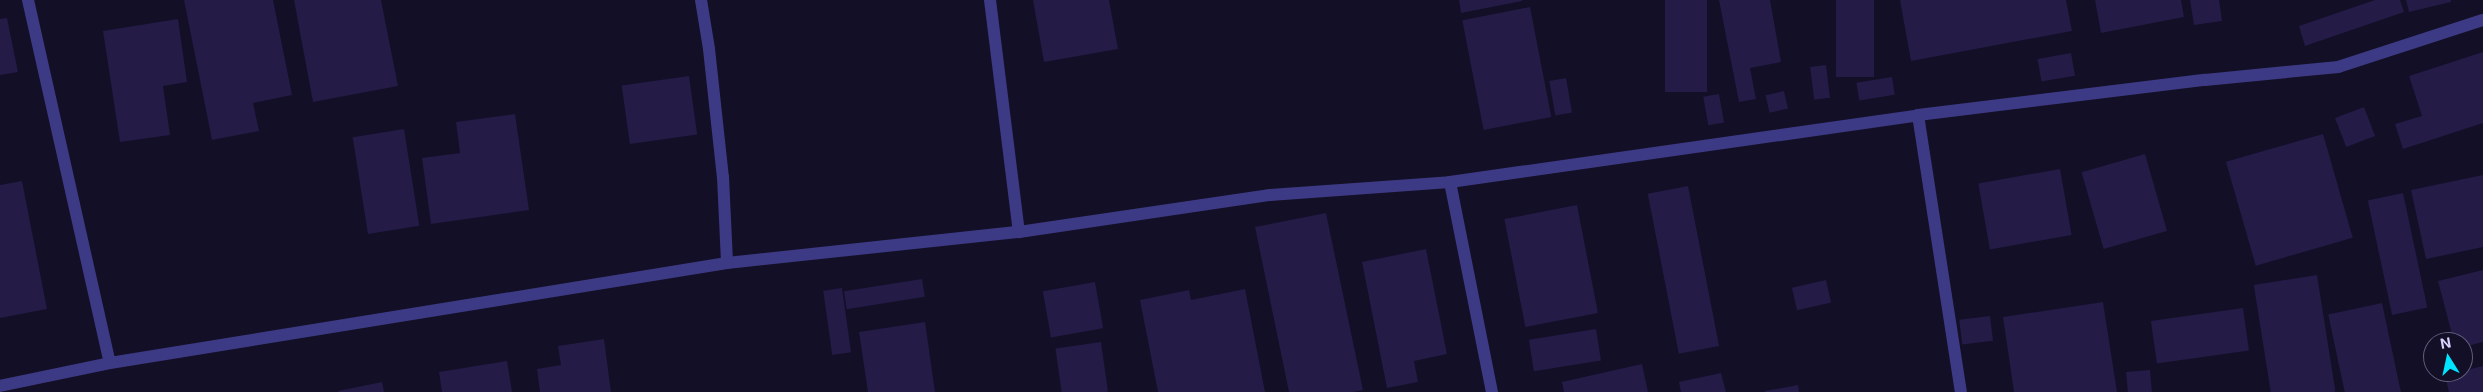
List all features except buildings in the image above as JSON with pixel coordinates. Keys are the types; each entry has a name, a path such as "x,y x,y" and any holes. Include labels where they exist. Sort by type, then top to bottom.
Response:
{"street":[{"path":"28,0 110,363"},
{"path":"701,0 710,49 723,176 728,263"},
{"path":"990,0 1020,232"},
{"path":"0,386 110,363 728,263 1020,232 1270,195 1450,182 1918,115 2196,81 2338,67 2483,20"},
{"path":"1918,115 1961,392"},
{"path":"1450,182 1492,392"}]}
